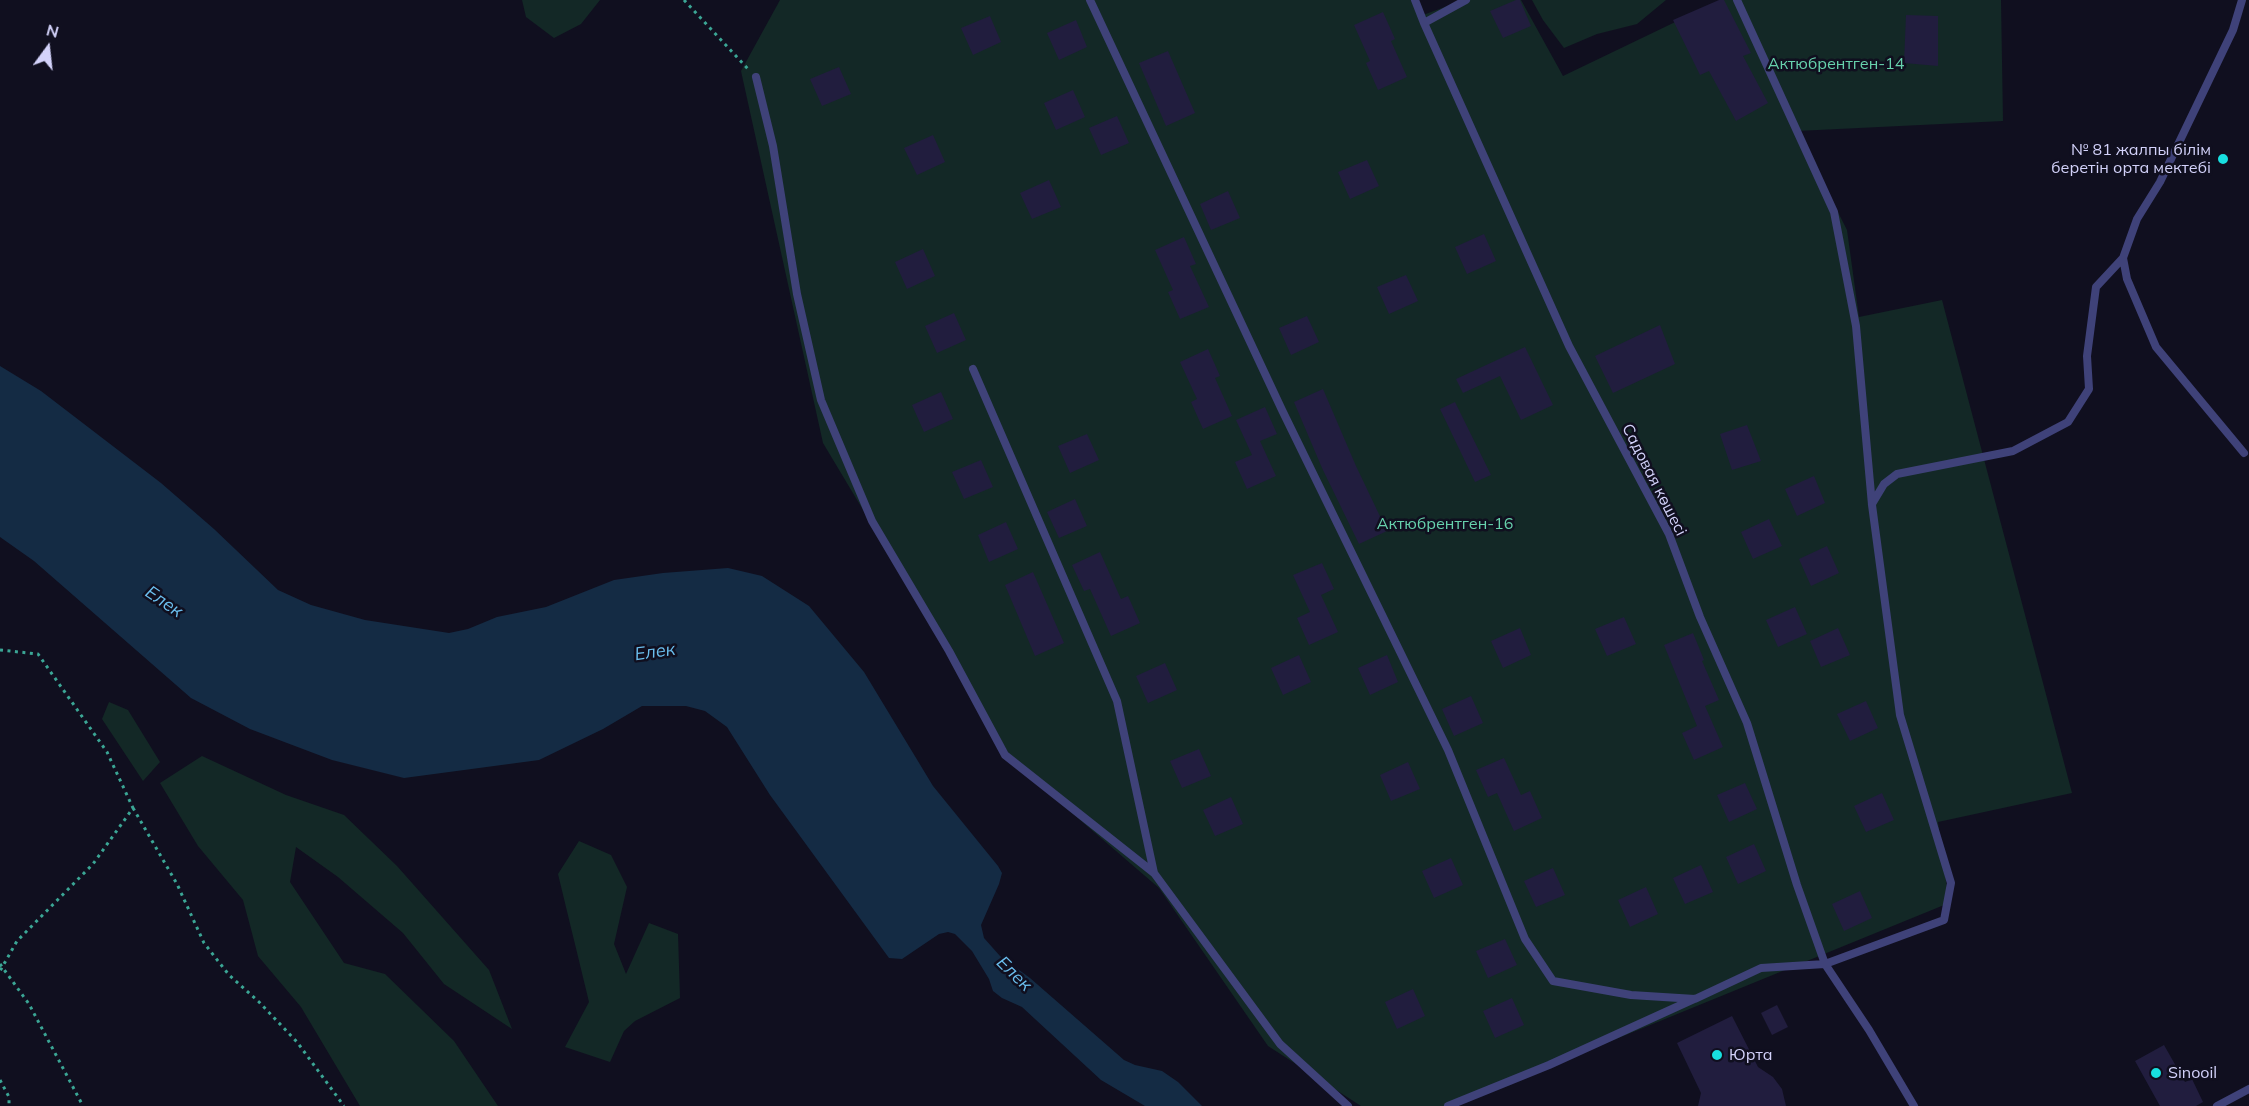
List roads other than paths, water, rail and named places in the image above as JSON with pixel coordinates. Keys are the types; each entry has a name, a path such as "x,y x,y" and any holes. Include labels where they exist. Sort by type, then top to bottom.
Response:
{"lane":[{"path":"1090,0 1277,399 1448,750 1525,939 1553,981 1631,995 1695,999"},
{"name":"Садовая көшесі","path":"1415,0 1569,346 1669,534 1700,617 1747,723 1797,885 1825,964 1869,1030 1914,1106"},
{"path":"1424,23 1466,0"},
{"path":"1448,1106 1549,1065 1761,968 1825,964 1944,920 1951,883 1900,715 1872,505 1856,326 1834,212 1737,0"},
{"path":"1872,505 1884,484 1897,474 2013,451 2068,422 2089,389 2087,356 2096,286 2123,258 2137,219 2160,183 2233,30 2242,0"},
{"path":"756,77 774,146 797,294 821,400 872,521 949,651 1005,755 1154,873 1280,1044 1348,1106"},
{"path":"2123,258 2127,279 2156,347 2244,453"},
{"path":"973,369 1118,701 1154,873"},
{"path":"2217,1106 2249,1089"}],"water":[{"name":"Елек","path":"0,366 41,391 161,483 214,529 278,590 311,605 365,620 449,633 468,629 497,617 546,607 614,580 663,573 728,568 762,576 809,606 864,672 933,786 998,866 1002,873 999,884 981,925 984,938 1000,956 1030,978 1124,1060 1162,1071 1178,1082 1202,1106 1145,1106 1101,1080 1022,1007 993,991 989,979 972,951 955,934 948,932 939,934 902,959 889,958 770,795 727,727 705,711 686,706 642,706 603,729 539,760 404,778 332,760 250,729 191,698 34,561 0,537"}],"place":[{"name":"№ 81 жалпы білім беретін орта мектебі","path":"2223,159"},
{"name":"Юрта","path":"1717,1055"},
{"name":"Sinooil","path":"2156,1073"}],"park label":[{"name":"Актюбрентген-14","path":"1836,64"},
{"name":"Актюбрентген-16","path":"1445,524"}]}
